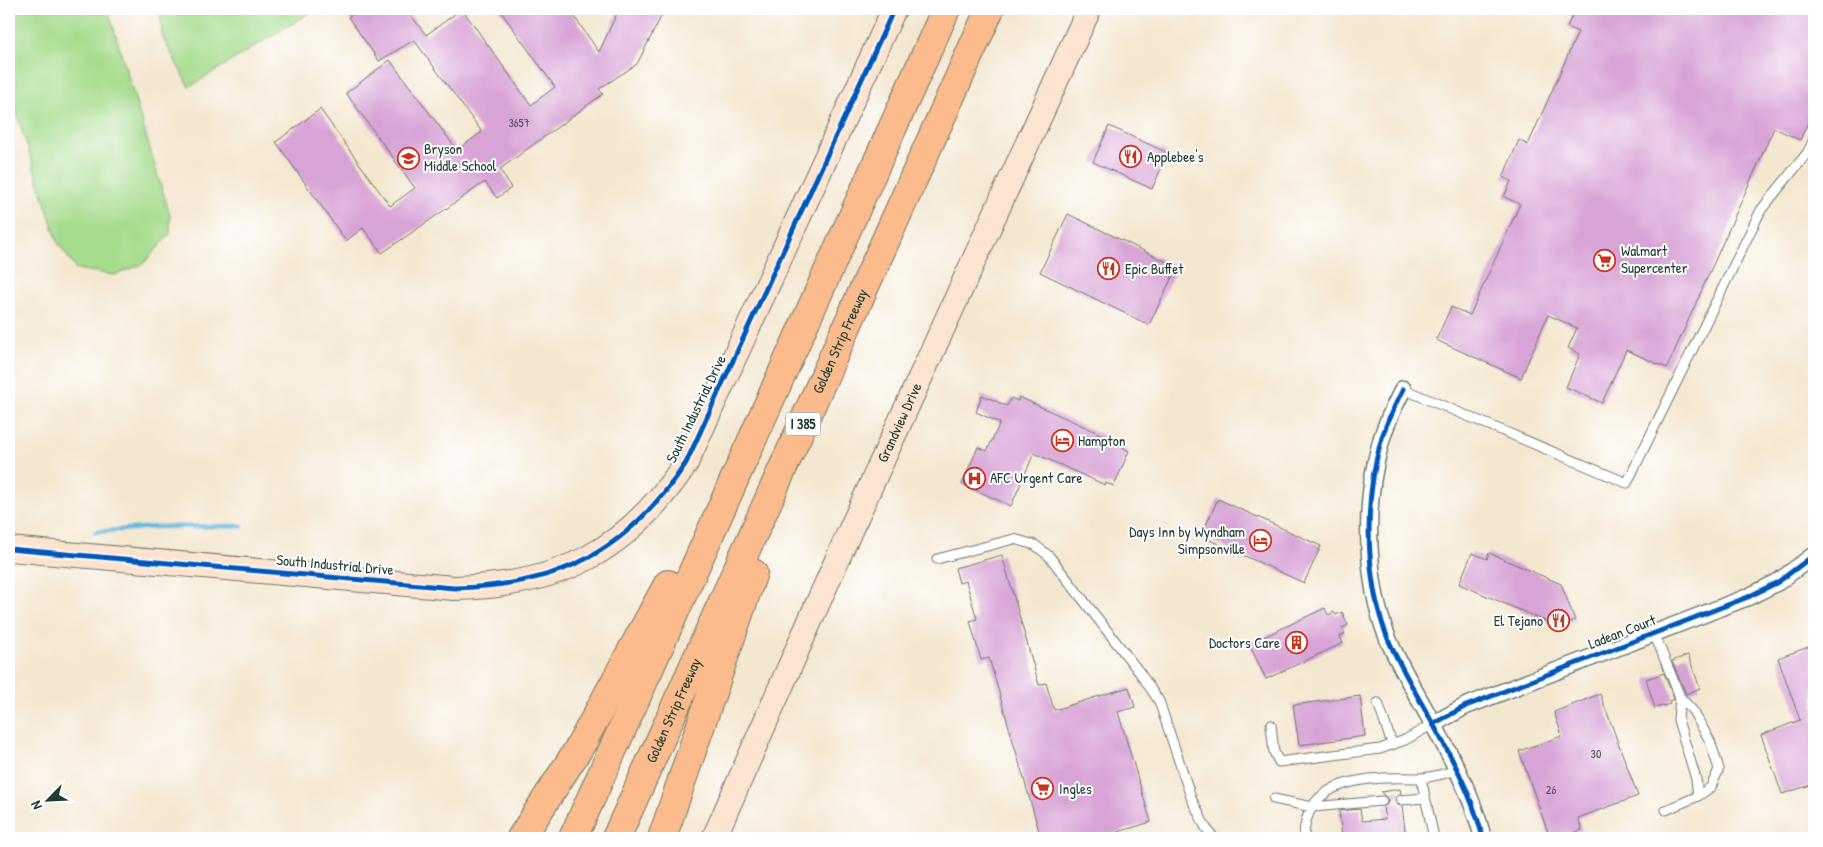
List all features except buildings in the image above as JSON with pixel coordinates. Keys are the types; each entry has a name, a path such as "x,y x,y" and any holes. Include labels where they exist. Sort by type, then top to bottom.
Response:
{"highway":[{"name":"I 385","path":"573,838 946,9"},
{"name":"Golden Strip Freeway","path":"616,838 990,9"},
{"path":"521,838 579,748 774,389"},
{"path":"662,838 809,410"}],"street":[{"name":"South Industrial Drive","path":"9,549 454,588 492,587 532,580 591,557 611,544 644,517 668,490 686,463 894,9"},
{"name":"Grandview Drive","path":"714,838 844,544 1090,9"},
{"path":"1403,389 1391,413 1380,445 1371,490 1372,584 1380,618 1392,649 1457,770 1473,806 1484,838"},
{"name":"Ladean Court","path":"1433,724 1466,706 1748,597 1778,582 1814,556"}],"lane":[{"path":"1403,389 1627,483 1761,210 1808,152 1814,139"},
{"path":"937,560 1014,539 1035,545 1049,556 1140,673 1159,701 1192,800 1206,828 1214,838"},
{"path":"1654,633 1680,697 1694,711 1710,741 1719,769 1711,787 1698,796 1666,810"},
{"path":"1680,697 1678,720 1696,779 1698,796"},
{"path":"1378,703 1392,744"},
{"path":"1271,725 1274,752 1279,762 1380,749 1433,724"},
{"path":"1304,838 1304,824 1312,808 1325,791 1344,783 1400,776 1421,778 1457,770"},
{"path":"1421,778 1434,838"},
{"path":"1401,800 1424,798"},
{"path":"1274,799 1312,808 1382,801"}],"green space":[{"path":"9,9 108,9 170,216 170,234 143,264 115,275 76,269 58,243 9,89"},
{"path":"160,9 311,9 311,12 189,87 162,36"}],"waterway":[{"path":"95,532 154,527 242,526"}],"cycle path":[{"path":"9,549 454,588 492,586 526,580 558,571 587,558 614,541 640,520 663,494 686,463 894,9"},
{"path":"1403,389 1382,438 1375,469 1369,522 1372,576 1384,627 1393,650 1455,765 1466,789 1483,838"},
{"path":"1433,724 1466,706 1748,597 1778,582 1814,555"}],"place":[{"name":"Applebee's","path":"1131,157"},
{"name":"Bryson Middle School","path":"408,158"},
{"name":"Walmart Supercenter","path":"1605,260"},
{"name":"Epic Buffet","path":"1109,269"},
{"name":"Hampton","path":"1062,441"},
{"name":"AFC Urgent Care","path":"974,478"},
{"name":"Days Inn by Wyndham Simpsonville","path":"1261,541"},
{"name":"El Tejano","path":"1559,621"},
{"name":"Doctors Care","path":"1296,643"},
{"name":"Ingles","path":"1043,789"}]}
